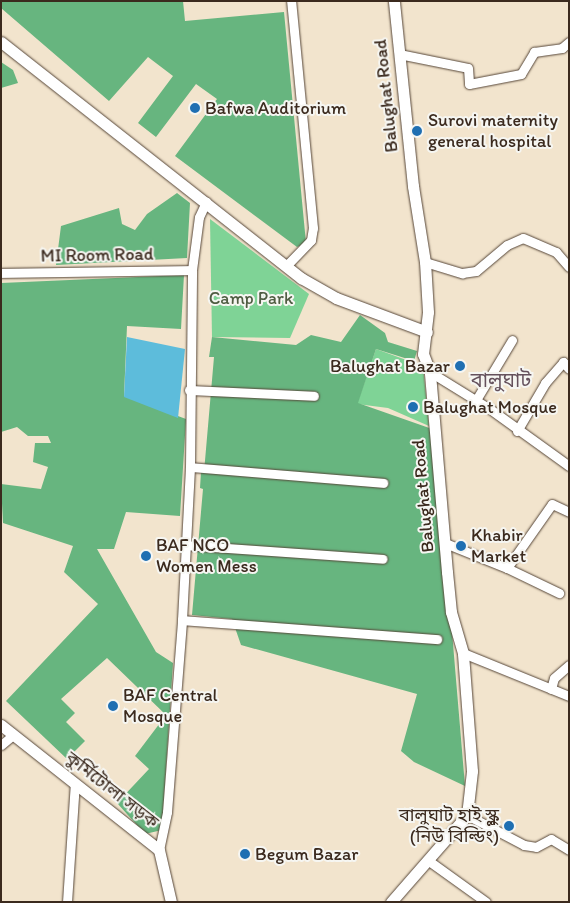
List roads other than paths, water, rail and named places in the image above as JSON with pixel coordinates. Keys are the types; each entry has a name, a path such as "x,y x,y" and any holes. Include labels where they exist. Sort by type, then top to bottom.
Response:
{"street":[{"path":"286,266 311,240 313,228 291,1"},
{"name":"Balughat Road","path":"394,1 413,186 425,262 426,332 423,354 430,372 452,612 463,653 472,771 467,814"},
{"path":"1,42 286,266 336,298 426,332"},
{"path":"399,54 468,68 469,84 521,74 534,52 562,48 569,42"},
{"path":"159,850 167,812 182,620 190,467 189,390 192,270 198,217 206,202"},
{"path":"425,262 462,273 476,271 507,245 523,238 556,252 569,267"},
{"name":"MI Room Road","path":"1,273 192,270"},
{"path":"476,400 512,340"},
{"path":"517,431 545,383 563,362 569,369"},
{"path":"430,372 476,400 517,431 569,466"},
{"path":"189,390 314,396"},
{"path":"190,467 383,483"},
{"path":"507,568 552,504 569,512"},
{"path":"445,543 507,568 559,593"},
{"path":"185,545 383,559"},
{"path":"182,620 437,639"},
{"path":"463,653 569,696"},
{"path":"551,690 554,678 569,665"},
{"name":"কুর্মিটোলা সড়ক","path":"1,725 159,850 171,902"},
{"path":"1,745 13,735"},
{"path":"67,902 75,783"},
{"path":"392,902 430,861 467,814 524,846 536,847 551,839 569,850"},
{"path":"430,861 486,902"}],"water":[{"path":"127,337 185,349 178,418 124,397"}],"place":[{"name":"Bafwa Auditorium","path":"195,108"},
{"name":"Surovi maternity general hospital","path":"417,131"},
{"name":"Balughat Bazar","path":"460,366"},
{"name":"Balughat Mosque","path":"413,407"},
{"name":"Khabir Market","path":"461,546"},
{"name":"BAF NCO Women Mess","path":"146,556"},
{"name":"BAF Central Mosque","path":"113,706"},
{"name":"বালুঘাট হাই স্কুল (নিউ বিল্ডিং)","path":"509,826"},
{"name":"Begum Bazar","path":"245,854"}],"district":[{"name":"বালুঘাট","path":"501,380"}],"park label":[{"name":"Camp Park","path":"251,298"}]}
